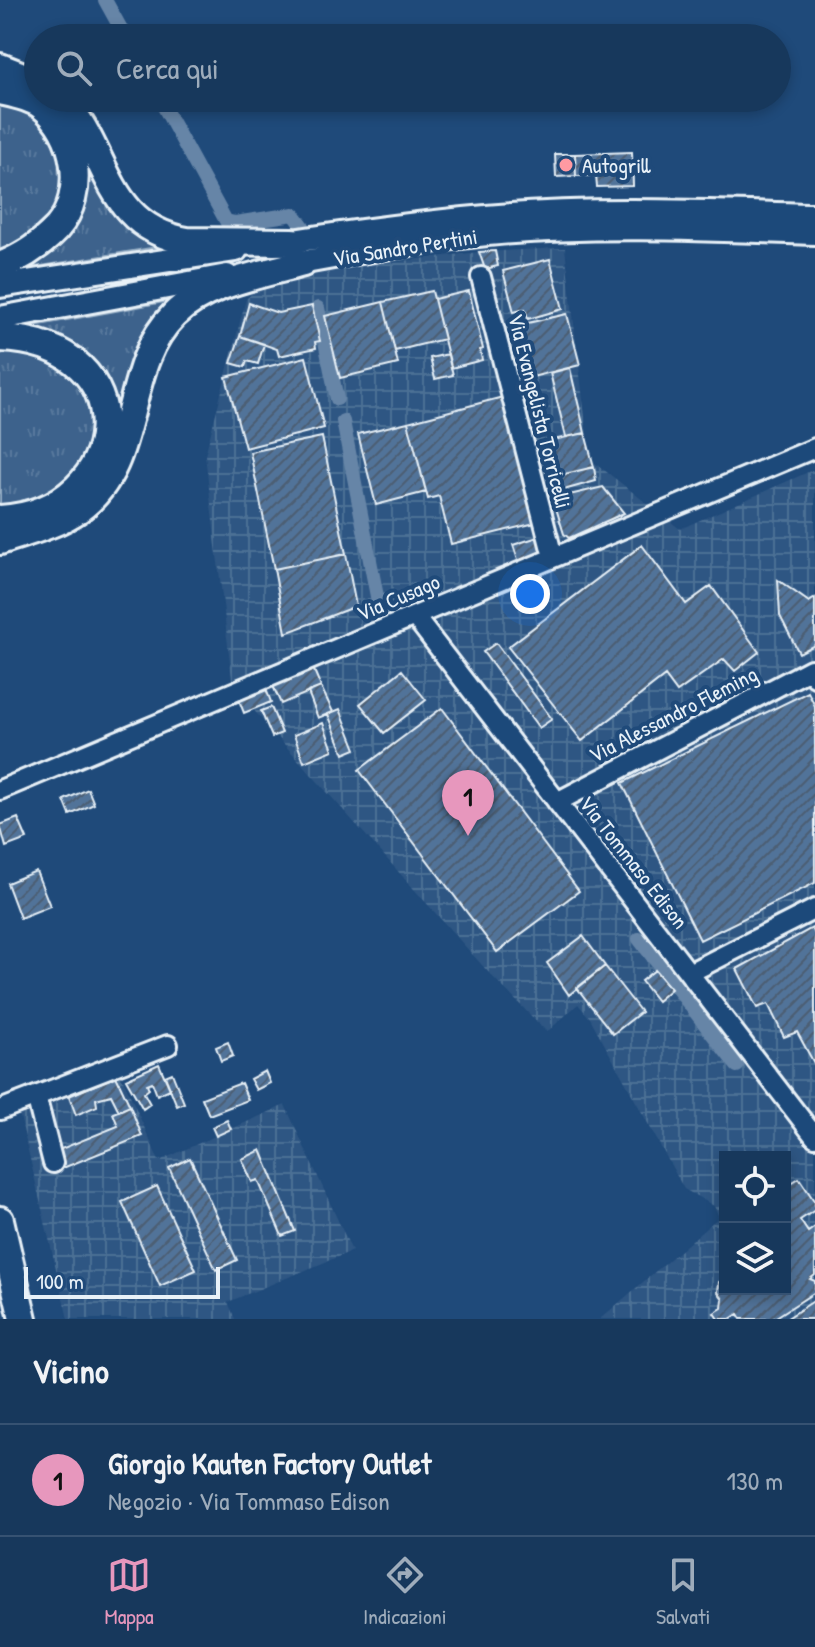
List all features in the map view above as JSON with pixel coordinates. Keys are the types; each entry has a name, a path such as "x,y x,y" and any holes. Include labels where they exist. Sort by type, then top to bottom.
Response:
{"highway":[{"path":"0,67 24,76"},
{"path":"0,91 24,97"},
{"path":"0,266 18,259 58,227 71,203 75,175 72,152 61,128 47,112"},
{"path":"71,112 83,128 117,196 128,212 144,225 187,241 298,252"},
{"path":"0,541 67,516 99,491 117,458 145,358 161,330 175,314 192,301 298,252"},
{"path":"0,338 38,342 74,359 98,392 104,412 105,434 101,453 91,472 77,487 34,512 0,519"},
{"path":"0,1220 23,1319"}],"main road":[{"name":"Via Sandro Pertini","path":"0,318 298,252 486,217 650,210 815,215"},
{"name":"Via Sandro Pertini","path":"0,286 488,234 653,228 815,233"}],"street":[{"name":"Via Evangelista Torricelli","path":"481,277 553,557"},
{"name":"Via Cusago","path":"0,790 815,448"},
{"name":"Via Tommaso Edison","path":"415,617 815,1137"},
{"name":"Via Alessandro Fleming","path":"557,802 813,673"},
{"path":"689,973 815,909"},
{"path":"0,1110 168,1045"},
{"path":"36,1096 53,1163"}],"shaded area":[{"path":"565,248 590,459 680,529 815,469 815,1319 600,1319 719,1217 714,1206 684,1189 590,1018 578,1004 547,1032 490,974 233,687 205,455 246,299 262,284 376,264 479,252"},
{"path":"119,1070 159,1161 285,1105 352,1251 228,1302 235,1319 68,1319 18,1108"}],"green space":[{"path":"0,97 24,107 24,112 38,113 67,157 60,210 0,261"},
{"path":"50,112 57,112 163,246 17,270 78,203"},
{"path":"191,297 116,444 74,499 109,401 18,329"},
{"path":"0,347 19,347 78,372 99,434 71,485 0,513"}],"building":[{"path":"632,152 633,186 597,187 596,176 576,176 575,154"},
{"name":"Autogrill","path":"555,154 575,154 576,176 556,177"},
{"path":"495,251 498,266 485,269 479,252"},
{"path":"550,259 563,309 528,319 525,309 514,312 503,271"},
{"path":"432,291 444,339 395,351 383,302"},
{"path":"469,291 483,349 480,350 482,360 451,368 434,299"},
{"path":"383,302 398,364 340,378 325,316"},
{"path":"249,303 278,313 312,306 320,341 315,342 316,348 279,356 277,349 240,336"},
{"path":"567,314 580,365 532,377 519,325"},
{"path":"240,336 264,344 258,364 247,361 245,367 231,363"},
{"path":"448,354 453,375 435,379 430,358"},
{"path":"306,357 324,428 245,448 226,377"},
{"path":"570,368 585,433 566,437 550,373"},
{"path":"503,397 535,523 451,544 439,496 428,499 408,422"},
{"path":"408,422 426,492 376,505 358,434"},
{"path":"585,433 594,467 548,478 540,443"},
{"path":"322,437 346,554 274,569 250,452"},
{"path":"594,467 596,481 560,491 563,503 555,505 548,478"},
{"path":"603,487 624,513 569,538 564,534 555,505 563,503 561,497"},
{"path":"541,536 546,551 519,563 513,545"},
{"path":"642,545 686,604 711,586 759,652 735,671 724,659 677,692 665,676 582,741 508,647"},
{"path":"346,554 356,606 286,633 274,569"},
{"path":"778,580 809,602 815,598 815,645 799,653 780,616"},
{"path":"496,643 552,719 539,728 483,652"},
{"path":"313,668 321,687 281,704 273,686"},
{"path":"402,670 426,700 384,733 360,704"},
{"path":"321,687 333,712 318,718 308,692"},
{"path":"266,689 271,702 244,713 239,700"},
{"path":"808,692 815,706 815,883 700,940 622,783"},
{"path":"271,707 282,733 272,737 261,711"},
{"path":"442,708 579,891 497,952 359,770"},
{"path":"340,709 356,749 344,754 328,714"},
{"path":"323,723 333,750 304,762 294,735"},
{"path":"88,789 94,804 70,815 64,800"},
{"path":"18,818 27,839 6,847 0,825"},
{"path":"36,871 50,906 20,918 7,883"},
{"path":"812,928 815,934 815,1065 797,1032 784,1037 768,1004 757,1008 737,969"},
{"path":"583,936 605,966 569,995 547,963"},
{"path":"605,966 641,1012 613,1034 577,988"},
{"path":"655,970 671,989 657,1001 641,981"},
{"path":"228,1042 233,1056 221,1061 216,1047"},
{"path":"159,1064 170,1089 157,1095 152,1082 147,1084 149,1089 144,1093 150,1104 143,1109 126,1079"},
{"path":"265,1071 270,1083 256,1090 250,1079"},
{"path":"172,1073 184,1103 177,1106 165,1076"},
{"path":"116,1076 130,1106 119,1111 111,1095 96,1099 97,1106 76,1115 69,1096"},
{"path":"241,1083 248,1100 209,1115 202,1098"},
{"path":"130,1106 142,1136 63,1168 56,1151 118,1126 113,1113"},
{"path":"227,1120 231,1129 216,1136 212,1127"},
{"path":"261,1150 295,1231 282,1236 258,1180 252,1182 242,1159"},
{"path":"190,1158 237,1260 216,1270 169,1168"},
{"path":"799,1178 815,1202 815,1210 800,1220 808,1232 815,1227 815,1275 810,1279 815,1281 815,1292 773,1319 741,1319 738,1314 730,1319 718,1319 714,1313 722,1308 720,1295 791,1295 791,1183"},
{"path":"157,1186 196,1270 160,1286 122,1202"},
{"path":"815,1300 815,1319 786,1319"}],"waterway":[{"path":"105,0 118,24"},
{"path":"167,112 226,221 235,223 294,214 303,226"},
{"path":"318,308 337,399"},
{"path":"343,421 381,617"},
{"path":"639,939 737,1066"}],"place":[{"name":"Autogrill","path":"566,165"},
{"name":"Giorgio Kauten Factory Outlet","path":"468,836"}]}
